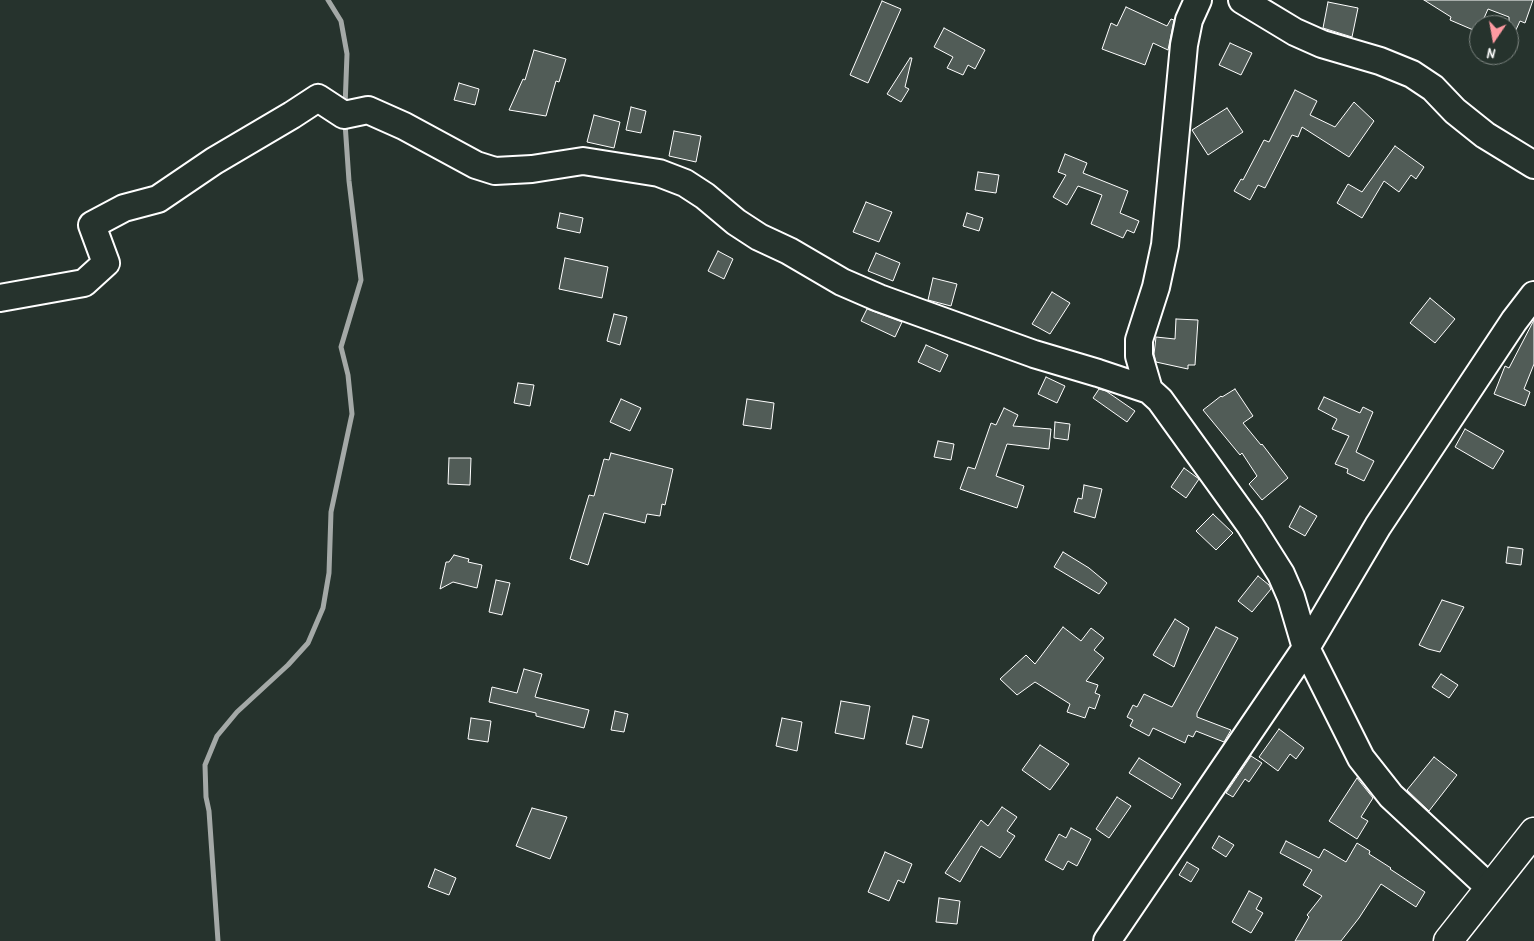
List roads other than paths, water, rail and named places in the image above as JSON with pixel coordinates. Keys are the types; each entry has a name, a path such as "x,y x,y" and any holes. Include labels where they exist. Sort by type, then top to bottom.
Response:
{"main road":[{"path":"1448,941 1534,832"}],"street":[{"path":"1149,390 1139,356 1139,340 1156,287 1165,245 1184,45 1189,20 1198,0"},
{"path":"1242,0 1294,32 1322,44 1380,61 1412,74 1433,88 1455,111 1485,135 1534,165"},
{"path":"0,298 84,283 106,263 92,225 124,208 158,198 214,161 318,98 344,116 368,110 404,126 476,165 495,171 532,169 583,161 659,173 684,183 705,196 736,222 759,237 789,251 842,282 879,298 1034,354 1149,390 1160,400 1250,525 1281,574 1291,597 1306,648 1362,758 1391,796 1490,888"},
{"path":"1107,941 1306,648 1378,526 1514,321 1534,296"}],"waterway":[{"path":"328,0 341,21 347,54 345,107"},
{"path":"218,941 205,765 217,736 237,712 288,665 308,643 323,608 329,573 331,512 352,414 348,375 341,347 361,280 349,181 345,123"}]}
